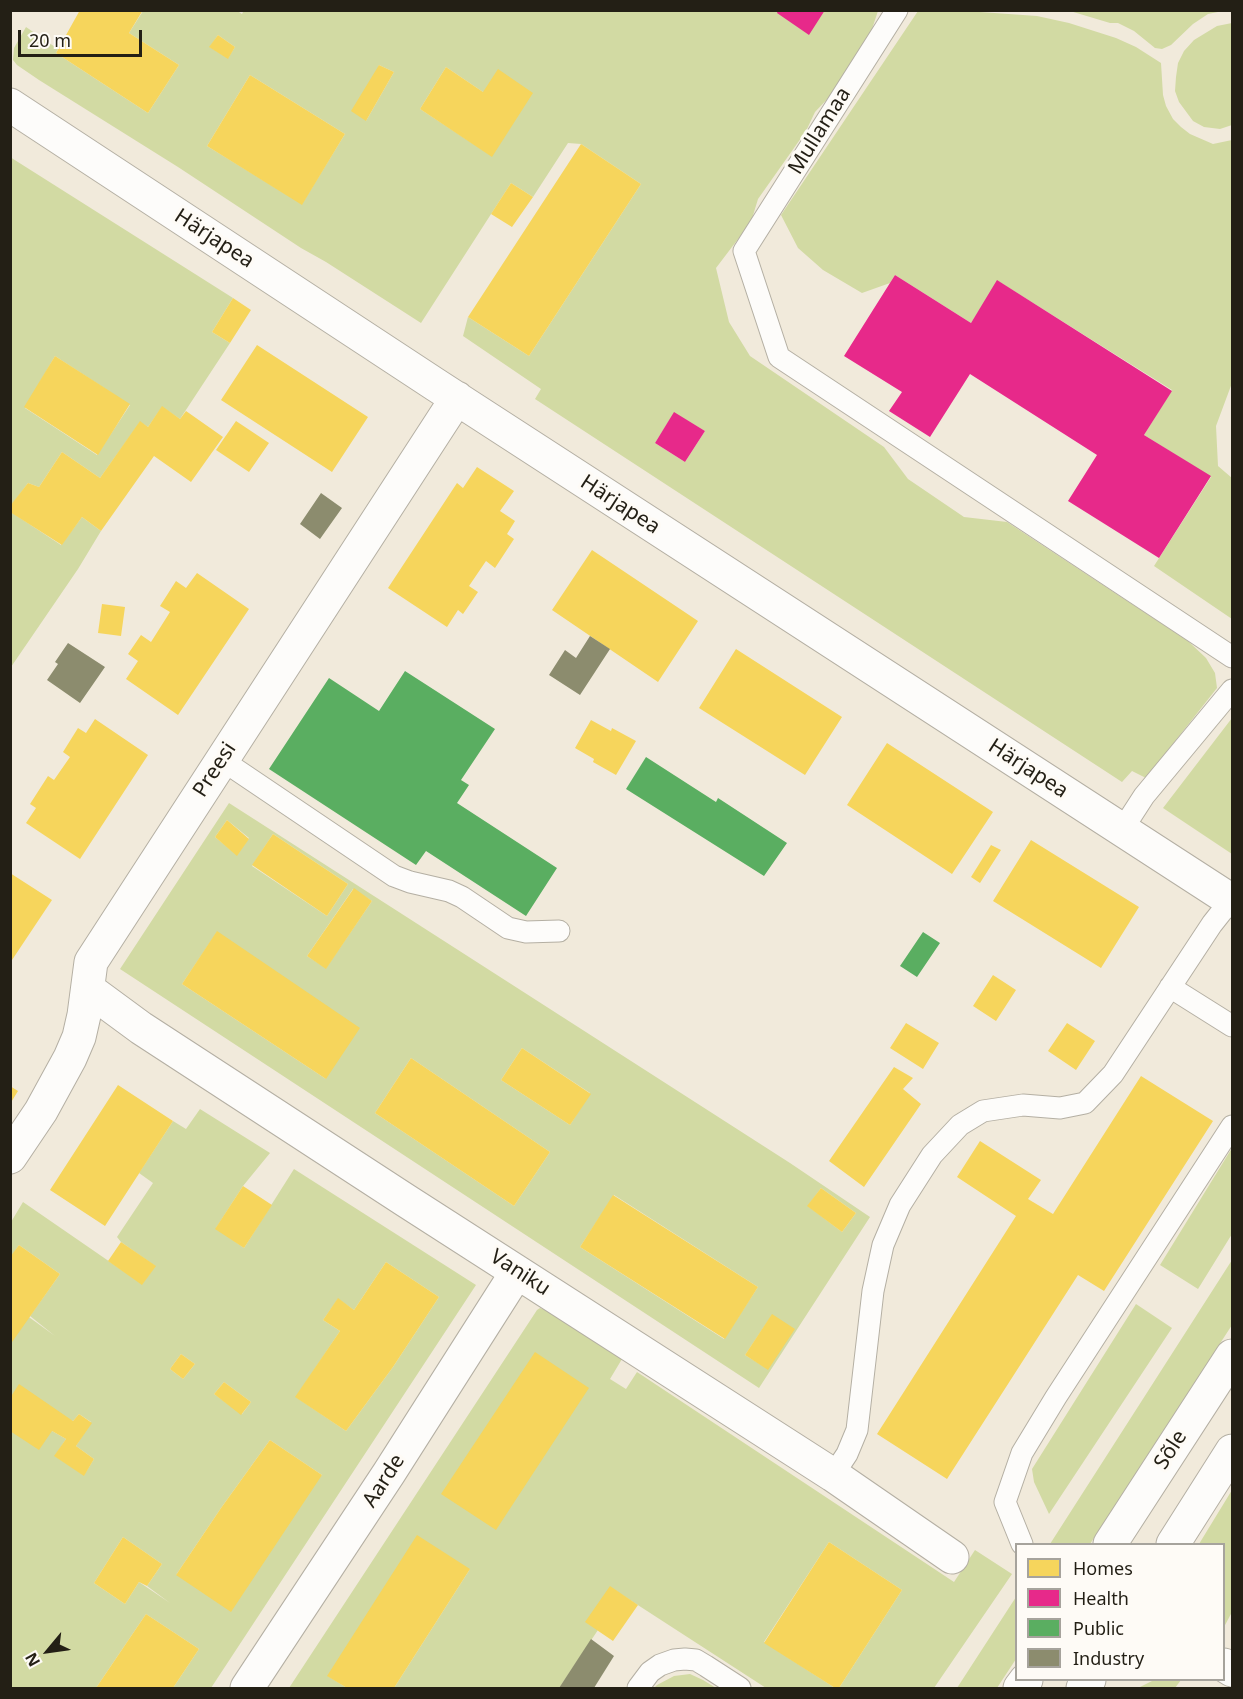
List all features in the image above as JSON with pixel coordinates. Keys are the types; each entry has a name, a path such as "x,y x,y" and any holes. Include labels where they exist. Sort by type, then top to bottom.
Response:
{"street":[{"name":"Härjapea","path":"10,105 1232,901"},
{"name":"Preesi","path":"10,1157 41,1111 79,1037 84,1018 91,962 457,398"},
{"name":"Vaniku","path":"88,989 141,1028 833,1475 952,1557"},
{"name":"Aarde","path":"248,1689 396,1464 517,1272"},
{"name":"Sõle","path":"1111,1543 1233,1356"},
{"path":"1174,1543 1233,1451"}],"lane":[{"name":"Mullamaa","path":"897,10 744,251 780,357 1233,657"},
{"path":"1122,830 1144,796 1233,690"},
{"path":"222,760 394,876 462,897 508,928 526,932 559,931"},
{"path":"833,1475 847,1454 857,1430 873,1291 883,1245 900,1205 932,1155 960,1125 983,1112 1023,1105 1060,1108 1085,1102 1113,1074 1212,924 1232,901"},
{"path":"1170,987 1233,1026"},
{"path":"1021,1543 1005,1502 1022,1453 1233,1126"},
{"path":"638,1689 650,1672 660,1665 685,1659 696,1660 706,1665 740,1689"}],"green space":[{"path":"236,10 242,14 244,10 878,11 872,29 833,93 815,112 806,131 758,199 751,222 716,268 729,322 750,356 884,447 908,479 964,517 1007,522 1188,641 1206,658 1215,673 1217,688 1146,778 1132,771 1122,782 535,399 541,389 463,336 468,317 529,356 641,184 581,144 568,143 533,197 511,183 421,323 39,80 13,60 14,48 26,27 58,49 56,53 148,113 179,65 129,33 143,11","holes":["218,35 235,47 228,58 210,47","379,65 394,72 366,121","446,67 483,92 492,156 420,109","250,75 345,134 302,204 207,146","674,413 705,431 685,462 655,443"]},
{"path":"918,11 1037,16 1069,23 1116,38 1136,47 1161,63 1166,106 1173,119 1181,127 1190,134 1213,144 1232,140 1232,383 1216,426 1218,466 1232,478 1232,619 1154,566 1211,477 1144,435 1172,390 998,281 971,323 895,275 890,283 862,293 823,270 798,248 781,215"},
{"path":"1070,11 1223,11 1208,14 1193,24 1171,45 1162,49 1155,48 1134,31 1118,23 1110,23"},
{"path":"1232,23 1232,125 1220,129 1204,127 1193,121 1179,102 1175,91 1178,63 1184,51 1194,40 1217,26"},
{"path":"10,157 233,298 212,332 230,343 180,419 162,407 148,427 140,422 100,478 62,452 39,487 28,483 11,506","holes":["55,356 130,405 97,455 25,408"]},
{"path":"11,512 61,545 82,517 101,531 11,667"},
{"path":"1232,718 1232,854 1163,808"},
{"path":"229,803 790,1163 870,1217 759,1388 120,969","holes":["227,820 249,838 237,855 215,837","273,834 348,884 327,916 252,866","353,889 372,901 326,968 307,956","217,932 326,1079 182,984","522,1048 590,1093 570,1125 501,1080","411,1058 550,1152 514,1206 375,1113","821,1188 856,1213 842,1232 808,1206","614,1195 758,1287 724,1339 580,1247","772,1315 768,1369 745,1355"]},
{"path":"200,1109 270,1153 243,1186 216,1228 244,1248 294,1169 476,1285 211,1688 173,1688 199,1649 146,1614 96,1688 11,1688 11,1431 52,1431 66,1439 55,1456 84,1475 94,1459 76,1446 91,1422 79,1414 73,1421 11,1398 11,1304 55,1336 30,1316 60,1274 19,1245 11,1257 11,1222 23,1202 142,1284 155,1266 117,1237 153,1183 139,1173 173,1121 186,1129","holes":["386,1262 439,1297 393,1367 346,1431 296,1397 340,1331 323,1320 338,1299 354,1310","181,1354 195,1364 183,1379 170,1369","224,1382 251,1402 242,1414 214,1394","270,1440 322,1475 176,1575","123,1537 162,1564 147,1586 170,1603 139,1582 125,1604 94,1583"]},
{"path":"1232,1148 1232,1234 1198,1289 1160,1265"},
{"path":"1232,1260 1232,1325 1091,1543 1051,1543"},
{"path":"1136,1304 1172,1328 1049,1514 1034,1482 1032,1469"},
{"path":"540,1308 622,1359 610,1379 626,1389 637,1372 954,1582 975,1550 1012,1574 934,1688 839,1688 902,1590 829,1542 764,1642 835,1688 766,1688 610,1587 598,1630 559,1688 394,1688 470,1569 328,1676 347,1688 289,1688"},
{"path":"1232,1490 1232,1612 1225,1625 1225,1543 1200,1543"},
{"path":"1015,1599 1015,1661 997,1688 957,1688"},
{"path":"690,1674 716,1688 654,1688 674,1676"},
{"path":"1152,1681 1180,1681 1175,1688 1138,1688"}],"building: Homes":[{"path":"80,10 143,10 129,33 179,65 148,113 56,53"},
{"path":"218,35 235,47 228,59 209,47"},
{"path":"379,65 394,72 366,121 351,111"},
{"path":"446,67 483,92 498,69 533,93 492,157 420,109"},
{"path":"250,75 345,134 302,205 207,146"},
{"path":"581,144 641,184 529,356 468,317"},
{"path":"511,183 533,197 512,227 491,214"},
{"path":"233,298 251,310 230,343 212,332"},
{"path":"257,345 368,417 332,472 221,400"},
{"path":"55,356 130,404 98,455 24,407"},
{"path":"162,406 180,419 186,411 223,437 191,482 154,456 101,531 82,517 62,545 10,512 10,506 28,483 39,487 62,452 100,478 140,421 148,427"},
{"path":"236,421 269,443 249,472 216,450"},
{"path":"477,467 514,491 500,511 515,521 507,534 514,539 495,568 486,561 469,586 478,592 463,614 458,610 447,627 388,588 457,483 463,488"},
{"path":"592,550 698,621 658,682 552,610"},
{"path":"197,573 249,609 178,715 126,679 138,661 128,654 141,635 151,642 170,612 160,606 176,581 186,588"},
{"path":"102,604 125,607 121,636 98,633"},
{"path":"736,649 842,717 805,775 699,708"},
{"path":"95,719 148,755 80,859 26,823 36,808 30,804 48,776 54,780 70,757 63,752 78,728 86,733"},
{"path":"591,720 636,741 616,775 575,748"},
{"path":"887,743 993,812 952,874 847,805"},
{"path":"227,820 249,839 237,856 215,837"},
{"path":"273,834 348,884 327,916 252,865"},
{"path":"1031,840 1139,907 1101,968 993,901"},
{"path":"991,845 1001,850 980,883 971,877"},
{"path":"10,873 52,900 10,963"},
{"path":"354,888 372,901 326,969 307,956"},
{"path":"217,931 360,1028 326,1079 182,984"},
{"path":"993,975 1016,990 996,1021 973,1006"},
{"path":"906,1023 939,1043 923,1069 890,1048"},
{"path":"1067,1023 1095,1041 1076,1070 1048,1051"},
{"path":"522,1048 591,1094 570,1125 501,1080"},
{"path":"411,1058 550,1152 514,1206 375,1113"},
{"path":"894,1067 913,1078 903,1089 921,1104 864,1187 829,1161"},
{"path":"1141,1076 1213,1121 1104,1291 1078,1275 947,1479 877,1434 1016,1216 957,1177 980,1141 1041,1180 1028,1199 1053,1214"},
{"path":"118,1085 173,1121 105,1226 50,1190"},
{"path":"10,1086 18,1091 10,1104"},
{"path":"243,1186 272,1205 244,1248 215,1229"},
{"path":"821,1188 856,1213 842,1232 807,1206"},
{"path":"613,1195 758,1287 725,1339 580,1247"},
{"path":"121,1242 156,1266 142,1285 108,1261"},
{"path":"19,1245 60,1274 10,1345 10,1257"},
{"path":"386,1262 439,1297 393,1367 346,1431 295,1397 340,1331 323,1320 338,1298 354,1310"},
{"path":"772,1314 795,1329 768,1370 745,1355"},
{"path":"535,1352 589,1388 496,1530 441,1494"},
{"path":"181,1354 195,1364 183,1379 170,1369"},
{"path":"224,1382 251,1402 241,1415 214,1394"},
{"path":"19,1384 73,1421 79,1414 92,1423 76,1446 94,1459 84,1476 54,1456 66,1439 52,1431 39,1450 10,1431 10,1398"},
{"path":"270,1440 322,1475 231,1612 176,1575"},
{"path":"417,1535 470,1569 394,1688 347,1688 327,1676"},
{"path":"123,1537 162,1564 147,1586 139,1582 125,1604 94,1583"},
{"path":"829,1542 902,1590 839,1688 835,1688 764,1643"},
{"path":"610,1586 638,1605 613,1641 585,1622"},
{"path":"146,1614 199,1649 173,1688 96,1688"}],"building: Health":[{"path":"778,10 825,10 809,35 777,13"},
{"path":"895,275 971,323 997,280 1172,391 1144,435 1211,476 1159,558 1068,501 1097,455 970,374 930,437 889,411 902,392 844,356"},
{"path":"674,412 705,431 685,462 655,443"}],"building: Public":[{"path":"405,671 495,729 461,780 469,785 457,803 557,868 526,916 426,851 416,865 269,769 329,678 379,711"},
{"path":"646,757 716,802 718,798 787,843 764,876 626,789"},
{"path":"923,932 940,943 917,977 900,966"}],"building: Industry":[{"path":"321,493 342,508 320,539 300,524"},
{"path":"590,636 610,649 580,695 549,675 565,650 576,658"},
{"path":"68,643 105,667 80,703 47,680 58,664 55,662"},
{"path":"591,1639 614,1656 594,1688 559,1688"}]}
